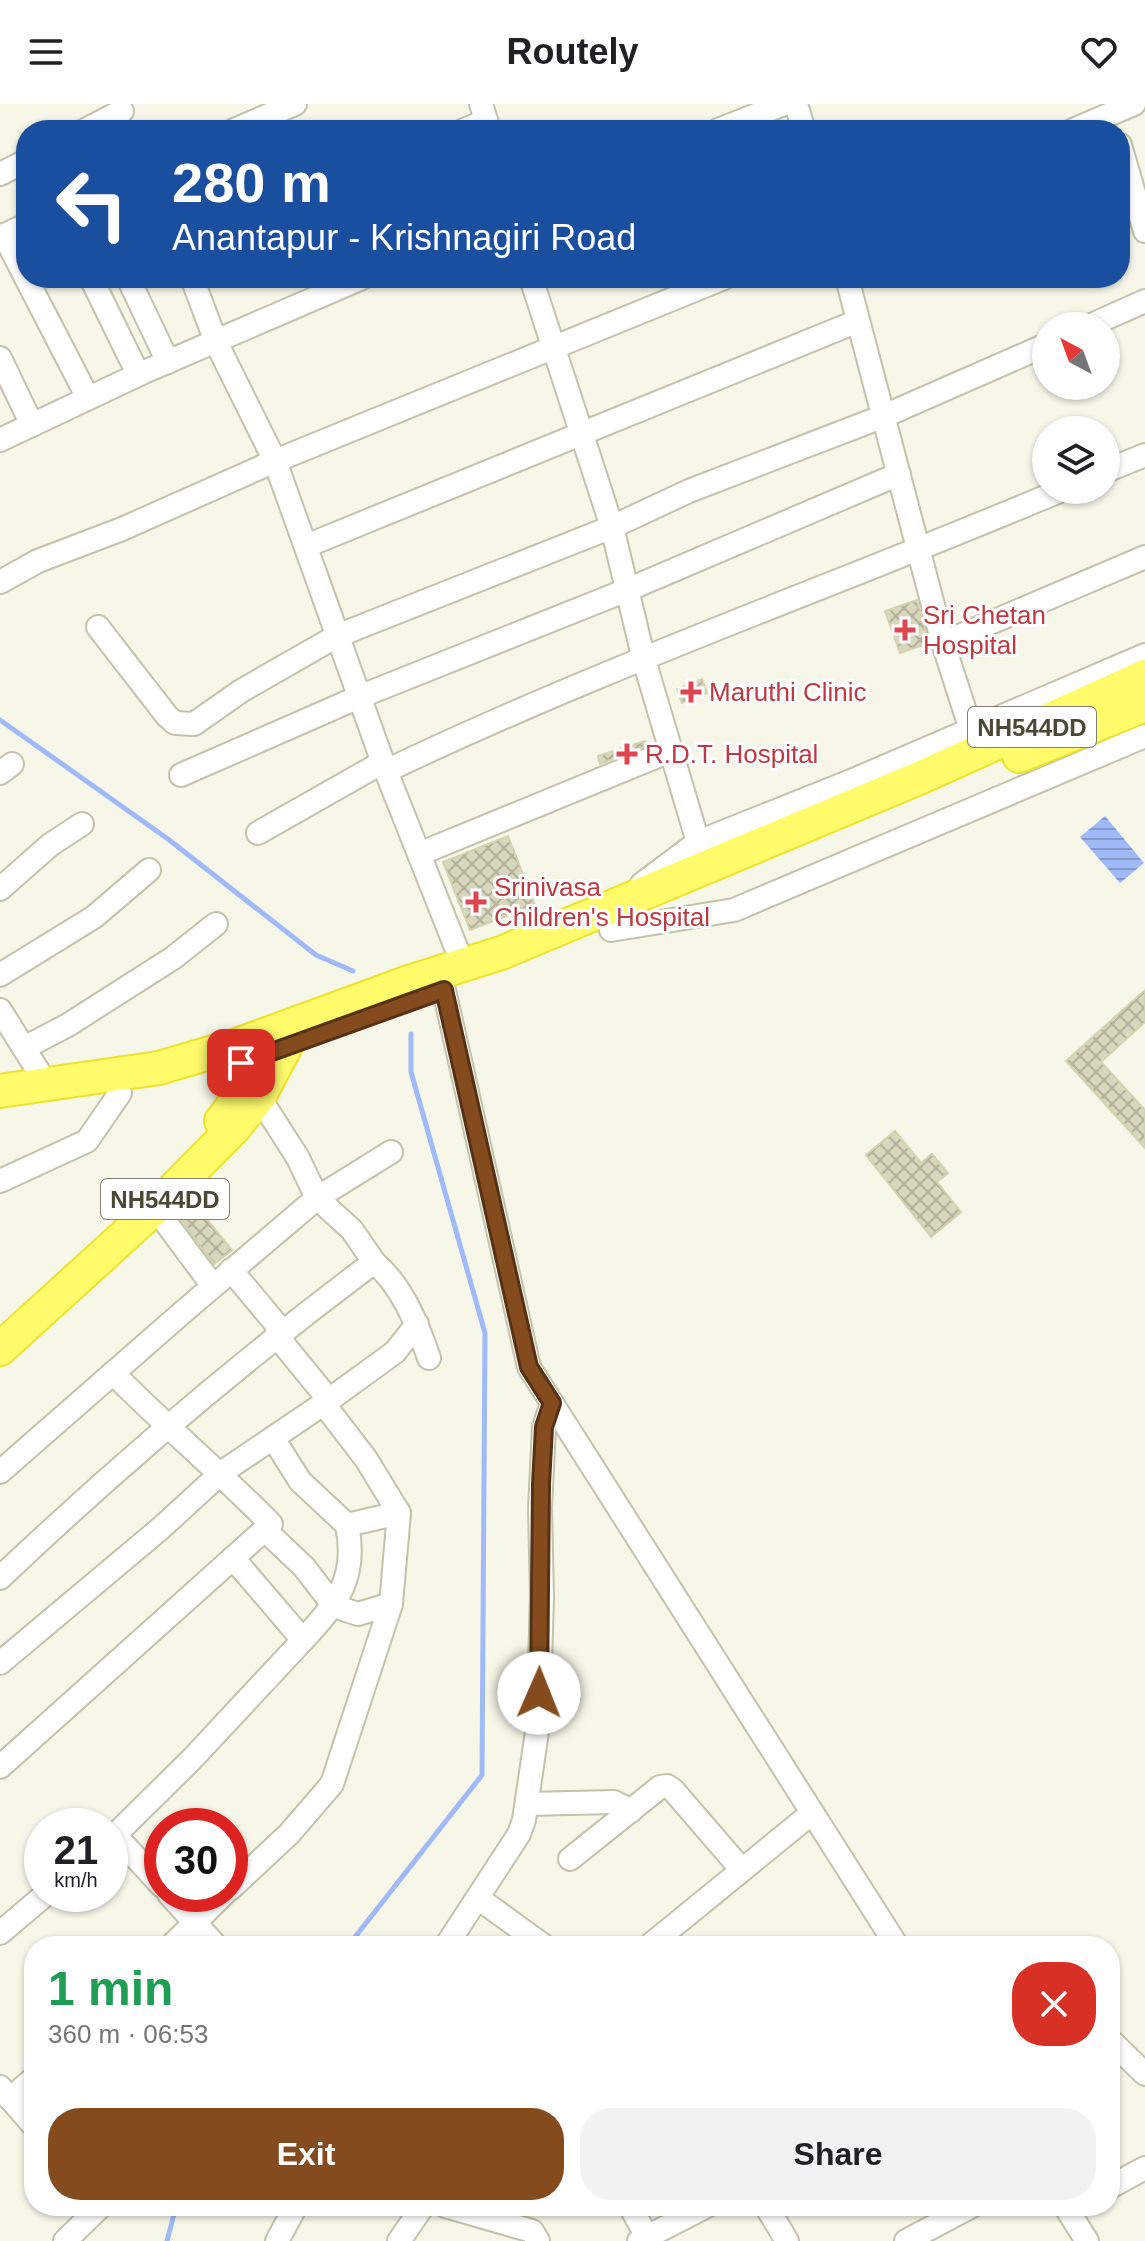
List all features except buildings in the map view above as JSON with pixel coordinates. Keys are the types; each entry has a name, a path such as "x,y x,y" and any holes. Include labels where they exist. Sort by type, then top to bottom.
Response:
{"highway":[{"name":"NH544DD","path":"0,1108 120,1093 171,1083 239,1054 453,978 535,962 608,920 921,786 1145,676"},
{"name":"NH544DD","path":"921,786 1145,705"},
{"name":"NH544DD","path":"0,1349 155,1208 234,1128 259,1097 291,1035"},
{"name":"NH544DD","path":"0,1091 239,1054"},
{"name":"NH544DD","path":"0,1328 146,1197 226,1115 240,1090 239,1054"}],"street":[{"path":"257,120 295,104"},
{"path":"743,120 784,104"},
{"path":"1111,116 1134,104"},
{"path":"1130,179 1145,231"},
{"path":"2,236 16,260"},
{"path":"31,288 88,398"},
{"path":"96,288 138,374"},
{"path":"133,288 168,362"},
{"path":"196,288 216,342 275,461 384,767 419,854 453,978 529,1367 891,1936"},
{"path":"0,440 138,374 339,288"},
{"path":"534,288 612,527 644,660 698,842"},
{"path":"0,582 38,561 122,529 275,461 700,288"},
{"path":"850,288 943,643 971,730"},
{"path":"1120,312 1145,301"},
{"path":"306,546 858,321"},
{"path":"98,627 167,716 175,723 194,724 241,691 337,636 612,527 689,491 884,416 1032,351"},
{"path":"0,358 32,425"},
{"path":"1120,465 1145,455"},
{"path":"181,775 359,697 627,590 899,474"},
{"path":"258,833 384,767 1032,503"},
{"path":"943,643 1145,557"},
{"path":"608,920 698,842 1145,655"},
{"path":"608,920 734,910 1145,736"},
{"path":"419,854 670,751"},
{"path":"0,889 50,845 82,824"},
{"path":"0,975 94,917 149,870"},
{"path":"24,1048 68,1025 173,958 216,924"},
{"path":"0,1010 47,1085"},
{"path":"0,1181 87,1141 120,1093"},
{"path":"259,1097 298,1158 317,1198 352,1230 401,1296 417,1324 429,1358"},
{"path":"0,1472 317,1198 391,1152"},
{"path":"155,1208 213,1286"},
{"path":"0,1578 167,1428 279,1333 374,1262"},
{"path":"231,1270 279,1333 366,1459 399,1513 391,1604 332,1784 289,1834 248,1872"},
{"path":"0,1663 161,1528 221,1473 395,1352 417,1324"},
{"path":"0,1767 271,1524 221,1473 167,1428 113,1373"},
{"path":"453,1936 519,1834 527,1804 538,1725 544,1427 552,1403"},
{"path":"128,1821 192,1759 334,1606 344,1583 350,1557 347,1525 300,1481 273,1438"},
{"path":"347,1525 399,1513"},
{"path":"265,1530 304,1567 334,1606 358,1614 391,1604"},
{"path":"233,1558 303,1640"},
{"path":"570,1859 660,1787 670,1787 742,1870"},
{"path":"527,1804 614,1802 631,1811"},
{"path":"661,1936 812,1813"},
{"path":"128,1853 144,1868"},
{"path":"478,1898 530,1936"},
{"path":"0,1933 25,1912"},
{"path":"186,1912 208,1936"},
{"path":"181,1936 205,1912"},
{"path":"1120,2050 1145,2074"},
{"path":"24,2083 5,2093 24,2115"},
{"path":"1120,2182 1145,2168"},
{"path":"65,2241 91,2216"},
{"path":"277,2241 291,2216"},
{"path":"399,2241 416,2216"},
{"path":"480,2216 532,2231 538,2241"},
{"path":"634,2216 643,2239 688,2216"},
{"path":"772,2216 787,2241"},
{"path":"906,2241 953,2216"},
{"path":"1074,2216 1087,2241"}],"water":[{"path":"1105,816 1144,863 1120,883 1080,837"}],"waterway":[{"path":"0,720 168,839 316,955 353,971"},
{"path":"356,1936 482,1775 485,1333 411,1072 411,1034"},
{"path":"167,2241 173,2216"}],"place":[{"name":"Sri Chetan Hospital","path":"905,630"},
{"name":"Maruthi Clinic","path":"691,692"},
{"name":"R.D.T. Hospital","path":"627,754"},
{"name":"Srinivasa Children's Hospital","path":"476,902"}],"route":[{"path":"241,1063 444,990 529,1367 552,1403 545,1419 541,1484 539,1693"}]}
